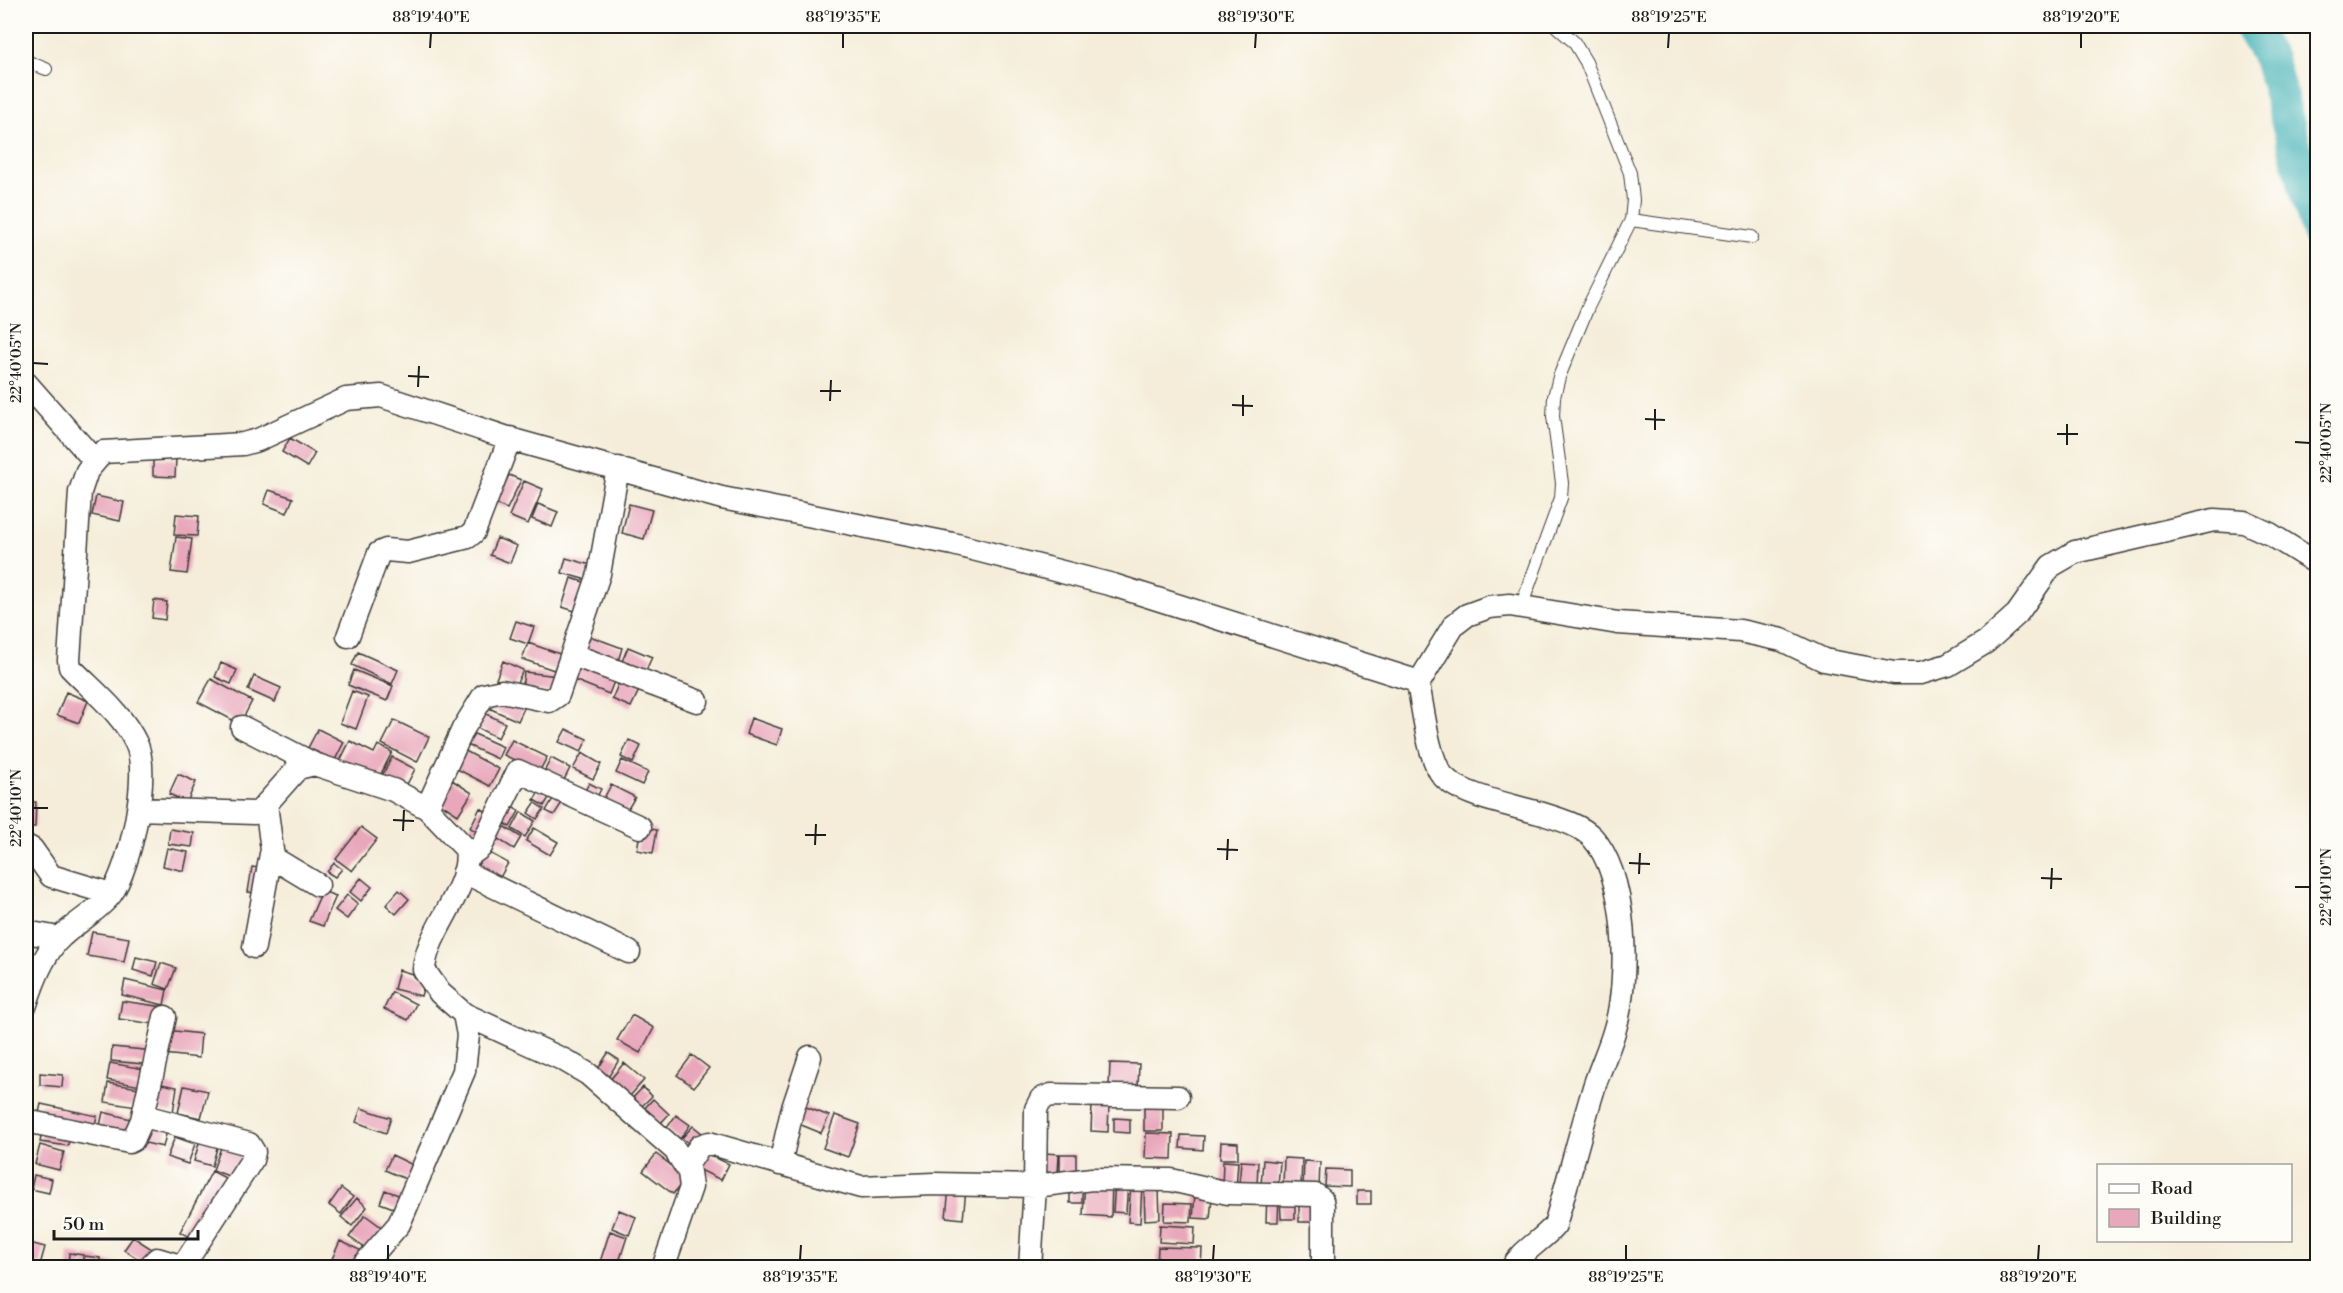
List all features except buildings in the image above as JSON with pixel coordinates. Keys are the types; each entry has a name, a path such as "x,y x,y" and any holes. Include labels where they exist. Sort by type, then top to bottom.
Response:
{"street":[{"path":"26,383 94,460"},
{"path":"26,1004 30,978 59,938 111,894 133,843 138,809 140,758 138,745 126,724 70,667 69,660 80,492 94,460 103,452 243,444 258,440 346,399 367,395 381,396 510,438 722,498 953,544 1113,585 1406,676 1418,684"},
{"path":"348,636 379,553 386,550 408,552 468,537 474,532 510,438"},
{"path":"427,808 463,729 484,695 502,691 553,700 558,695 599,574 618,468"},
{"path":"1512,1268 1518,1258 1545,1237 1555,1225 1592,1092 1616,1025 1623,977 1624,942 1620,907 1606,861 1592,837 1567,822 1456,787 1441,774 1433,753 1418,684 1454,625 1467,615 1489,607 1521,607 1618,623 1740,631 1782,640 1824,660 1894,673 1921,673 1948,665 1986,642 2018,614 2051,566 2075,552 2214,520 2244,522 2270,534 2318,564"},
{"path":"573,655 697,701"},
{"path":"242,727 314,764 393,790 427,808 464,845 466,865"},
{"path":"138,809 254,813 266,804 298,768 314,764"},
{"path":"640,827 518,771 481,847 466,865 430,946 424,970 440,993 464,1014 564,1060 588,1074 675,1150 691,1178 690,1194 663,1268"},
{"path":"254,947 271,854 266,804"},
{"path":"26,846 32,849 51,876 111,894"},
{"path":"271,854 318,885"},
{"path":"466,865 629,952"},
{"path":"26,932 59,938"},
{"path":"361,1268 399,1224 460,1086 468,1035 464,1014"},
{"path":"26,1121 129,1142 133,1140 142,1120 165,1017"},
{"path":"780,1164 792,1111 810,1058"},
{"path":"1030,1268 1035,1186 1036,1108 1041,1100 1051,1095 1178,1097"},
{"path":"142,1120 148,1117 241,1141 253,1148 252,1160 185,1267 157,1259 151,1262 148,1268"},
{"path":"686,1166 700,1146 709,1143 861,1187 933,1184 1035,1186 1088,1179 1171,1180 1228,1193 1264,1192 1320,1197 1323,1206 1323,1268"}],"lane":[{"path":"1521,607 1561,498 1562,483 1553,416 1559,377 1593,296 1631,220 1630,172 1586,62 1574,42 1556,26"},
{"path":"26,61 46,69"},
{"path":"1631,220 1752,237"}],"waterway":[{"path":"2250,26 2271,61 2318,232"}]}
